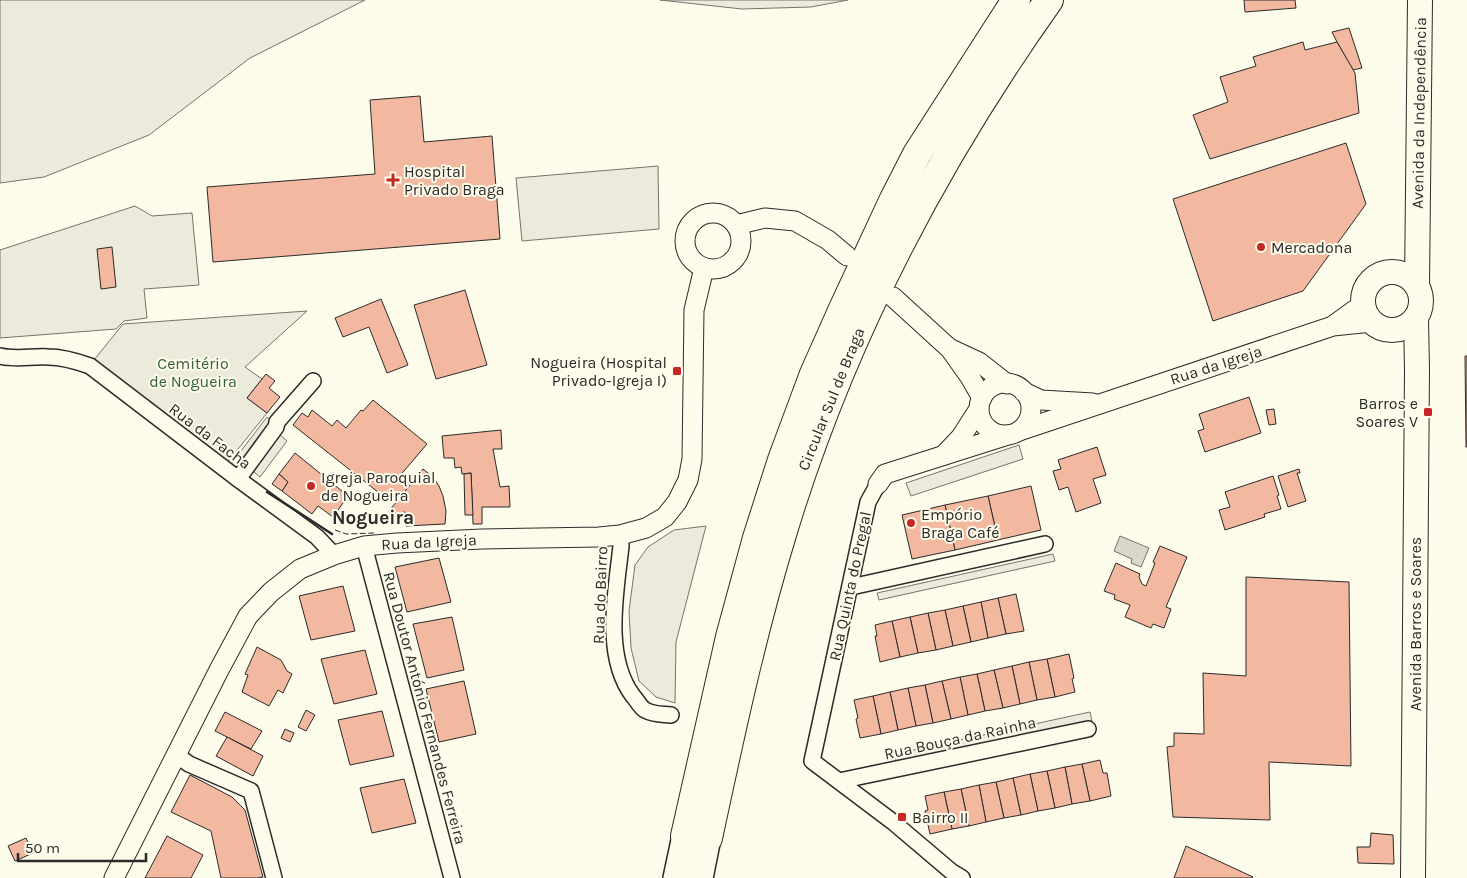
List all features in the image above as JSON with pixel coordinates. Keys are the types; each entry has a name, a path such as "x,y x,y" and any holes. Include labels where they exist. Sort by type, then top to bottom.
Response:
{"highway":[{"name":"Circular Sul de Braga","path":"692,841 728,646 757,538 782,460 814,374 894,198 917,154 1016,0"},
{"name":"Circular Sul de Braga","path":"692,841 731,733 764,596 786,521 829,399 868,306 921,203 951,150 989,88 1049,0"},
{"path":"676,878 692,841"},
{"path":"692,841 700,878"}],"main road":[{"name":"Avenida da Independência","path":"1417,286 1420,0"},
{"name":"Avenida da Independência","path":"1388,273 1417,226"},
{"path":"1376,319 1402,328 1410,324 1420,310 1421,302 1417,286 1404,275 1388,273 1380,275 1373,280 1367,287 1364,295 1376,319 1417,370"},
{"name":"Avenida Barros e Soares","path":"1413,878 1416,318"}],"street":[{"path":"710,213 720,214 729,218 736,225 740,233 741,242 739,250 729,264 713,270 704,268 688,256 684,237 693,221 701,215 710,213"},
{"path":"736,225 766,218 795,221 828,240 847,256"},
{"name":"Rua da Igreja","path":"114,878 248,616 271,592 300,569 334,555 364,546 474,539 620,535 646,528 665,517 677,502 688,480 692,459 694,310 704,268"},
{"name":"Rua da Igreja","path":"892,297 950,349 970,377 980,403"},
{"name":"Rua da Igreja","path":"1013,433 1333,326 1376,319"},
{"name":"Rua da Igreja","path":"950,349 979,362 1015,388 1041,400 1099,404"},
{"name":"Rua da Facha","path":"0,356 10,358 70,358 90,366 317,537 334,555"},
{"path":"238,479 276,427 277,422 313,381"},
{"path":"997,385 1015,388 1029,399 1030,417 1025,425 1013,433 997,434 987,428 981,420 980,403 992,387 997,385"},
{"name":"Rua Quinta do Pregal","path":"943,456 961,437 980,403"},
{"name":"Rua Quinta do Pregal","path":"839,781 812,761 868,502 885,474 1013,433"},
{"name":"Rua do Bairro","path":"620,535 621,546 614,620 616,656 628,688 643,709 656,714 672,715"},
{"path":"851,587 1045,544"},
{"name":"Rua Doutor António Fernandes Ferreira","path":"364,546 452,878"},
{"name":"Rua Bouça da Rainha","path":"839,781 1088,729"},
{"path":"176,755 190,764 251,791 274,878"},
{"path":"839,781 962,878"},
{"path":"663,878 692,841"}],"green space":[{"path":"0,0 365,0 250,58 149,135 44,177 0,183"},
{"path":"660,0 848,0 811,7 742,9"},
{"name":"Cemitério de Nogueira","path":"307,311 245,367 262,379 247,398 267,413 226,464 94,360 123,324"}],"shaded area":[{"path":"658,166 659,229 522,241 516,178"},
{"path":"135,206 152,216 192,213 199,285 144,289 147,318 124,321 116,329 0,338 0,250"},
{"path":"267,417 274,423 237,469 231,464"},
{"path":"280,435 287,441 260,477 253,471"},
{"path":"1019,445 1023,459 911,496 906,483"},
{"path":"706,526 676,642 675,703 656,697 639,681 631,648 629,611 635,565 648,547 674,530"},
{"path":"1120,536 1149,548 1141,567 1131,563 1132,559 1114,551"},
{"path":"1053,554 1055,561 879,600 877,593"},
{"path":"1090,712 1092,721 896,762 895,754"}],"building":[{"path":"1244,0 1295,0 1296,8 1245,12"},
{"path":"1349,28 1362,68 1353,70 1332,32"},
{"path":"1303,42 1305,50 1337,42 1355,73 1359,113 1210,159 1193,115 1228,102 1220,77 1256,66 1253,57"},
{"name":"Hospital Privado Braga","path":"420,96 424,142 492,136 500,239 213,262 207,187 375,174 370,100"},
{"name":"Mercadona","path":"1346,143 1366,204 1303,291 1213,321 1173,199"},
{"path":"112,247 116,287 101,289 97,249"},
{"path":"465,290 487,365 436,379 414,305"},
{"path":"381,299 408,365 387,373 369,327 343,337 335,318"},
{"path":"1465,356 1467,356 1467,447 1466,447"},
{"path":"266,374 275,381 269,388 280,397 267,413 247,398"},
{"path":"1249,397 1261,433 1205,452 1198,431 1204,429 1199,414"},
{"path":"373,400 427,444 398,478 410,486 398,501 387,492 383,496 293,425 302,413 308,417 312,410 332,426 337,420 346,428 361,410 363,411"},
{"path":"1274,409 1276,424 1269,425 1266,410"},
{"path":"501,430 502,449 493,449 500,487 509,486 510,507 482,507 482,524 473,524 471,473 462,474 461,467 455,468 454,458 444,458 442,436"},
{"path":"1097,447 1106,475 1093,479 1101,503 1076,512 1068,487 1059,490 1053,471 1061,469 1058,460"},
{"name":"Igreja Paroquial de Nogueira","path":"295,453 348,496 333,517 318,506 312,514 282,491 288,482 279,474"},
{"path":"423,469 433,477 443,496 446,511 445,524 406,526 405,512 391,514 389,511"},
{"path":"1299,469 1300,473 1297,473 1306,501 1288,507 1278,476"},
{"path":"471,473 473,515 465,515 464,474"},
{"path":"279,474 288,482 282,491 272,484"},
{"path":"1273,476 1281,509 1264,514 1265,517 1225,530 1219,510 1230,507 1225,492"},
{"path":"1031,486 1041,530 998,540 988,496"},
{"path":"988,496 998,540 955,550 945,505"},
{"path":"945,505 955,550 912,559 902,515"},
{"path":"1160,546 1187,557 1166,607 1171,609 1164,628 1153,624 1151,628 1125,617 1130,605 1114,599 1115,595 1104,591 1116,563 1140,574 1139,577 1142,584 1146,586"},
{"path":"439,558 451,602 407,612 395,567"},
{"path":"1246,577 1349,582 1351,766 1269,762 1270,820 1173,817 1167,747 1174,746 1174,733 1204,734 1203,673 1246,676"},
{"path":"343,586 355,631 311,640 299,596"},
{"path":"1016,594 1024,631 1006,634 998,598"},
{"path":"998,598 1006,634 988,638 981,602"},
{"path":"981,602 988,638 971,642 963,606"},
{"path":"963,606 971,642 953,646 945,610"},
{"path":"945,610 953,646 936,650 928,613"},
{"path":"928,613 936,650 918,653 910,617"},
{"path":"452,617 464,670 427,678 413,624"},
{"path":"910,617 918,653 900,657 892,621"},
{"path":"892,621 900,657 880,662 875,625"},
{"path":"257,647 281,660 287,671 292,674 283,693 278,690 269,706 242,692 248,675 245,674"},
{"path":"365,650 377,694 334,704 321,659"},
{"path":"1069,654 1075,692 1055,697 1047,659"},
{"path":"1047,659 1055,697 1037,700 1029,662"},
{"path":"1029,662 1037,700 1020,704 1012,666"},
{"path":"1012,666 1020,704 1003,708 994,670"},
{"path":"994,670 1003,708 985,711 977,674"},
{"path":"977,674 985,711 968,715 960,677"},
{"path":"960,677 968,715 951,719 942,681"},
{"path":"464,681 476,734 439,742 426,689"},
{"path":"942,681 951,719 933,723 925,685"},
{"path":"925,685 933,723 916,726 908,688"},
{"path":"908,688 916,726 898,730 890,692"},
{"path":"890,692 898,730 881,734 873,696"},
{"path":"873,696 881,734 860,738 854,700"},
{"path":"306,710 315,715 306,731 298,727"},
{"path":"382,711 394,756 350,765 338,720"},
{"path":"225,712 262,731 251,749 215,731"},
{"path":"285,729 294,733 290,742 281,738"},
{"path":"227,737 263,756 253,776 216,756"},
{"path":"1100,760 1103,773 1107,773 1111,796 1090,801 1082,764"},
{"path":"1082,764 1090,801 1072,804 1065,767"},
{"path":"1065,767 1072,804 1055,808 1047,771"},
{"path":"1047,771 1055,808 1038,811 1030,774"},
{"path":"1030,774 1038,811 1021,815 1013,778"},
{"path":"190,775 232,797 245,810 263,877 221,878 211,831 171,812"},
{"path":"1013,778 1021,815 1004,818 996,782"},
{"path":"404,779 416,823 372,833 360,788"},
{"path":"996,782 1004,818 986,822 979,785"},
{"path":"979,785 986,822 969,826 961,789"},
{"path":"961,789 969,826 952,829 944,792"},
{"path":"944,792 952,829 930,834 925,811 928,810 925,796"},
{"path":"1371,833 1393,835 1394,864 1358,863 1357,847 1370,847"},
{"path":"167,836 203,855 191,878 145,878"},
{"path":"26,838 33,853 15,861 8,846"},
{"path":"1186,846 1253,877 1174,878"}],"fence":[{"path":"335,530 346,534 374,533"}],"wall":[{"path":"267,492 332,534"}],"place":[{"name":"Hospital Privado Braga","path":"393,180"},
{"name":"Mercadona","path":"1261,247"},
{"name":"Nogueira (Hospital Privado-Igreja I)","path":"677,371"},
{"name":"Barros e Soares V","path":"1428,412"},
{"name":"Igreja Paroquial de Nogueira","path":"311,486"},
{"name":"Empório Braga Café","path":"911,523"},
{"name":"Bairro II","path":"902,817"}],"district":[{"name":"Nogueira","path":"373,518"}]}
